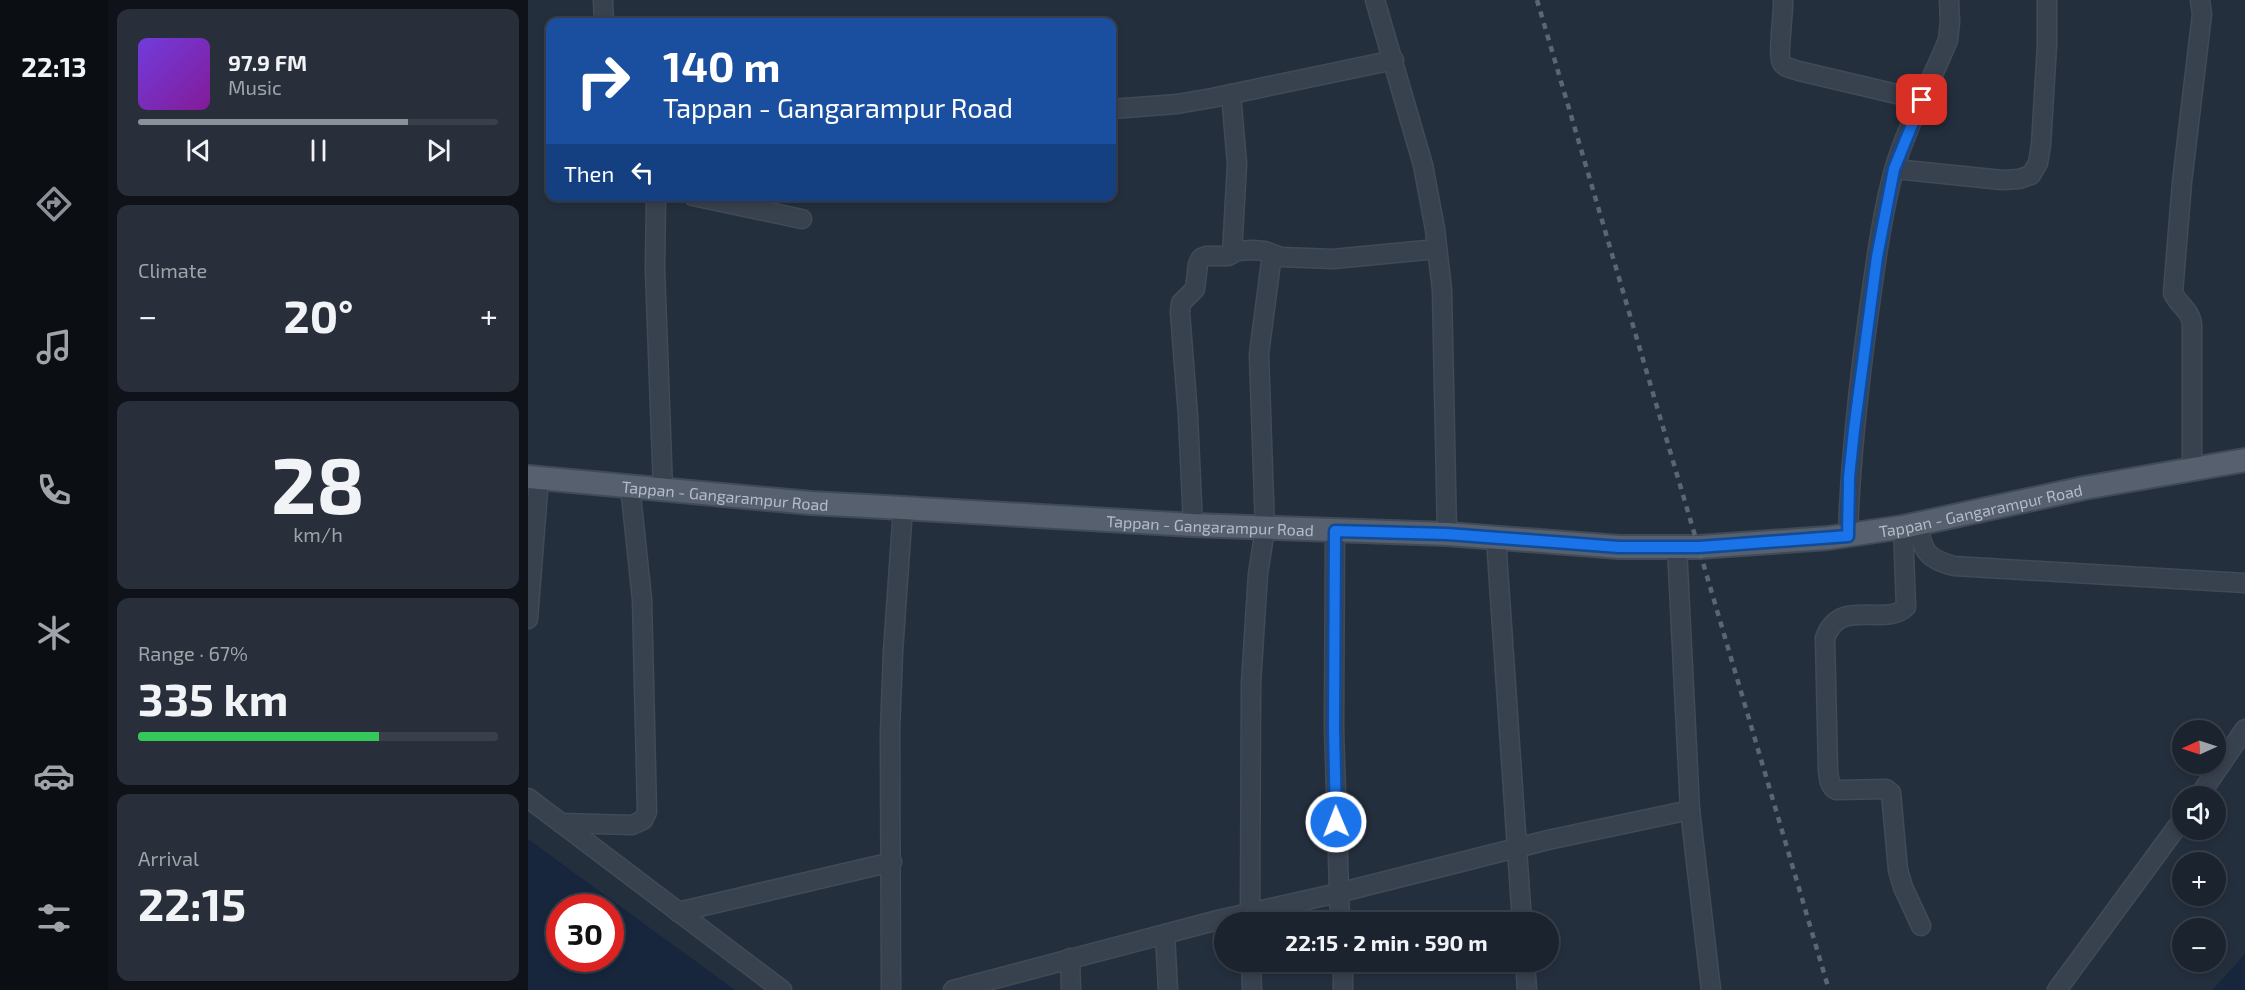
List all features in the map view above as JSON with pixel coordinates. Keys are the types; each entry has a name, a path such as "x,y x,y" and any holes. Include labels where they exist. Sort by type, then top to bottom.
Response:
{"main road":[{"name":"Tappan - Gangarampur Road","path":"534,477 903,508 1265,529 1447,534 1619,547 1677,547 1759,544 1848,536 1910,526 2084,488 2245,460"}],"street":[{"path":"603,0 604,18"},
{"path":"1375,0 1424,165 1437,249 1442,290 1447,534"},
{"path":"1783,0 1784,21 1780,60 1783,64 1799,71 1922,100"},
{"path":"1848,536 1849,477 1864,344 1877,257 1894,169 1948,40 1949,0"},
{"path":"1894,169 2002,180 2019,179 2031,175 2038,163 2041,144 2047,45 2047,0"},
{"path":"2193,468 2191,315 2176,300 2173,293 2182,182 2202,14 2200,0"},
{"path":"1116,109 1177,104 1394,60"},
{"path":"1231,94 1237,164 1232,254"},
{"path":"656,201 655,270 663,489"},
{"path":"717,201 802,219"},
{"path":"1193,525 1188,416 1180,327 1181,303 1195,288 1201,258 1228,256 1237,251 1253,250 1281,257 1333,258 1437,249"},
{"path":"1250,912 1251,683 1258,574 1265,529 1259,354 1272,254"},
{"path":"528,619 534,477"},
{"path":"561,823 632,825 643,820 647,812 642,599 630,486"},
{"path":"891,990 891,691 903,508"},
{"path":"1910,526 1927,554 1940,562 1954,566 2245,584"},
{"path":"1910,526 1906,607 1896,613 1844,616 1829,628 1825,638 1828,770 1829,781 1832,788 1836,790 1886,789 1891,793 1898,870 1903,887 1921,926"},
{"path":"1335,531 1334,728 1339,912"},
{"path":"1496,538 1521,912"},
{"path":"1677,547 1690,810 1711,990"},
{"path":"2206,786 2245,729"},
{"path":"528,798 782,990"},
{"path":"1271,912 1582,832 1690,810"},
{"path":"2057,990 2172,834"},
{"path":"678,912 891,862"},
{"path":"953,990 1165,934 1214,925"},
{"path":"1165,934 1168,990"},
{"path":"1070,958 1071,990"},
{"path":"1251,972 1252,990"},
{"path":"1343,972 1343,990"},
{"path":"1526,972 1527,990"}],"water":[{"path":"528,839 603,894 546,894 546,972 624,972 624,909 735,990 528,990"},
{"path":"2245,954 2245,990 2212,990"}],"railway":[{"path":"1537,0 1829,990"}],"route":[{"path":"1336,822 1335,531 1447,534 1619,547 1699,547 1848,536 1849,477 1864,344 1877,257 1894,169 1922,100"}]}
